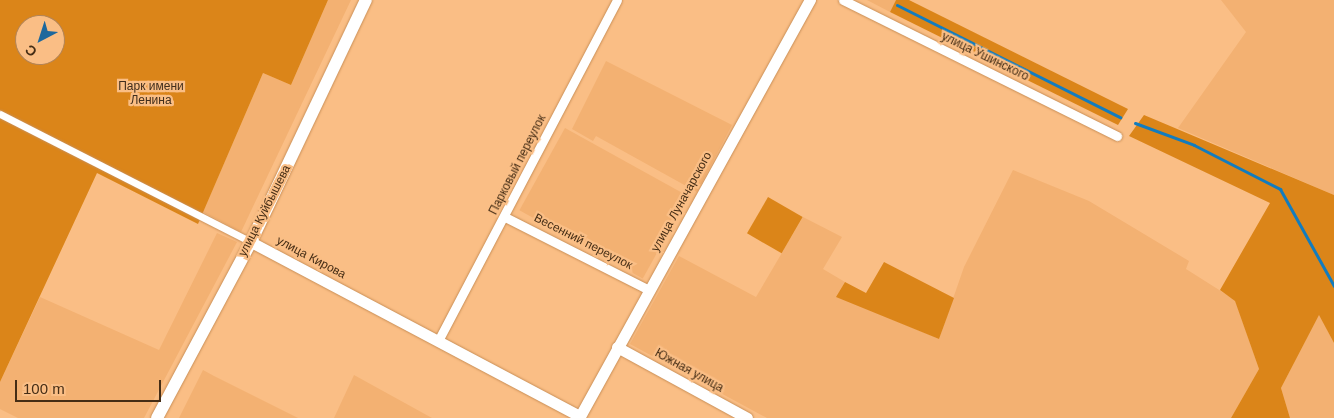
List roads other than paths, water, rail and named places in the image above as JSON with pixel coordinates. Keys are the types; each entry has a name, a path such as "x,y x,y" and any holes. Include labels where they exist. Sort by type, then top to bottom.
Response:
{"main road":[{"name":"улица Куйбышева","path":"157,418 250,242 366,0"}],"street":[{"name":"Парковый переулок","path":"438,341 618,0"},
{"name":"улица Луначарского","path":"579,417 810,0"},
{"name":"улица Ушинского","path":"843,0 1117,136"},
{"name":"улица Кирова","path":"0,114 250,242 579,417"},
{"name":"Весенний переулок","path":"505,217 649,290"},
{"name":"Южная улица","path":"617,347 746,418"}],"waterway":[{"path":"897,5 1120,117"},
{"path":"1135,123 1194,145 1280,189 1334,286"}],"park label":[{"name":"Парк имени Ленина","path":"151,94"}]}
